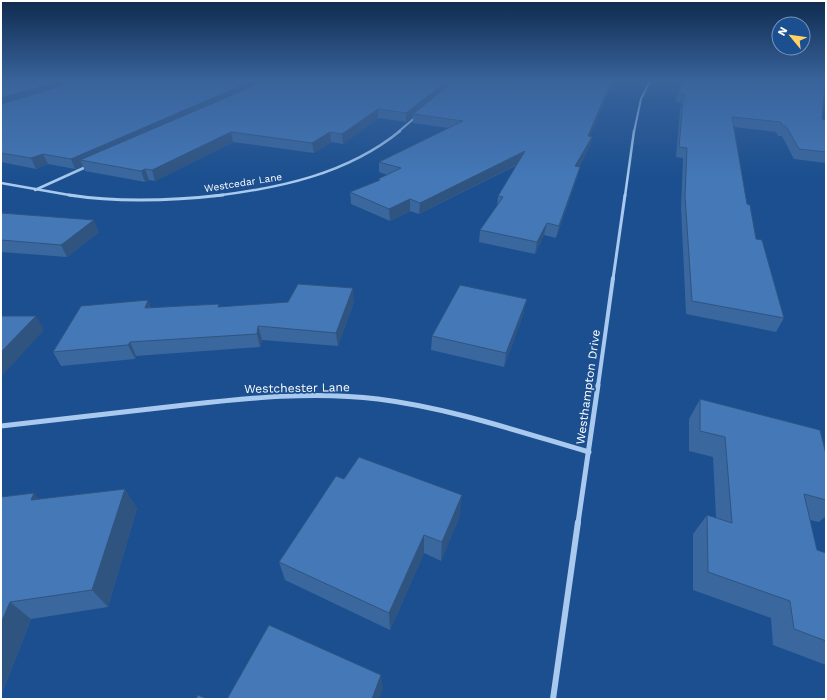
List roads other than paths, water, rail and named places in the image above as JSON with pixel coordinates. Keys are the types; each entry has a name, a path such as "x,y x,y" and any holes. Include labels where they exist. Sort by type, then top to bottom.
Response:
{"street":[{"name":"Westcedar Lane","path":"1,183 35,190 125,201 212,196 271,186 316,175 356,160 386,142 419,114"},
{"name":"Westhampton Drive","path":"553,699 637,114"},
{"path":"35,190 92,164"},
{"name":"Westchester Lane","path":"1,426 247,398 286,396 357,397 395,401 434,409 589,452"}]}
